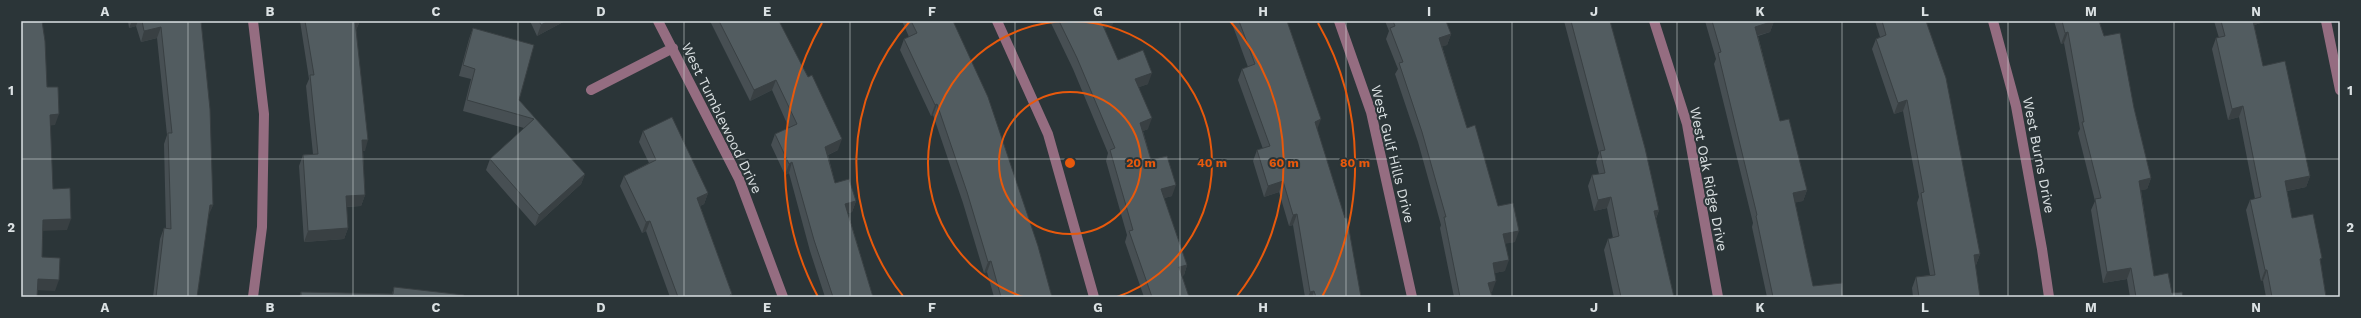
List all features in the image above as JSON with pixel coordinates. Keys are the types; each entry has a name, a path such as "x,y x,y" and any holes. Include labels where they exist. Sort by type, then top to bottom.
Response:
{"street":[{"path":"253,21 264,114 262,227 253,297"},
{"name":"West Tumblewood Drive","path":"658,21 739,179 783,297"},
{"path":"997,21 1048,134 1094,297"},
{"name":"West Gulf Hills Drive","path":"1339,21 1371,112 1412,297"},
{"name":"West Oak Ridge Drive","path":"1654,21 1687,124 1718,297"},
{"name":"West Burns Drive","path":"1993,21 2016,106 2042,249 2049,297"},
{"path":"2326,21 2340,90"},
{"path":"591,90 672,48"}],"building":[{"path":"21,21 42,21 45,41 47,87 58,87 59,114 50,115 53,189 70,188 71,219 43,220 42,257 60,258 59,280 38,279 37,297 21,297"},
{"path":"142,21 201,21 210,109 213,205 210,205 197,297 156,297 164,228 171,229 168,133 172,133 161,27 144,31"},
{"path":"305,21 355,21 368,140 362,140 365,195 346,196 348,228 308,231 303,155 318,154 310,75 314,75"},
{"path":"539,21 548,21 541,25"},
{"path":"719,21 779,21 808,77 812,75 842,139 825,147 835,183 849,179 856,201 845,204 873,297 833,297 814,240 792,162 789,164 775,134 797,124 776,80 754,90"},
{"path":"911,21 953,21 988,97 1038,246 1052,297 1001,297 991,261 988,262 967,192 937,104 935,105 904,39 917,33"},
{"path":"1059,21 1101,21 1118,60 1143,50 1152,73 1135,79 1152,118 1140,123 1151,160 1167,156 1176,185 1161,189 1187,265 1179,267 1189,297 1152,297 1129,231 1133,230 1110,150 1115,148 1077,58"},
{"path":"1239,21 1287,21 1321,119 1315,122 1345,218 1347,218 1361,297 1316,297 1314,291 1310,292 1297,214 1293,215 1283,181 1268,186 1257,150 1270,146 1242,69 1255,64"},
{"path":"1393,21 1446,21 1451,34 1439,38 1467,128 1475,125 1498,206 1513,203 1519,231 1503,234 1509,260 1493,263 1496,281 1488,283 1492,297 1460,297 1444,217 1446,217 1422,132 1399,63 1403,62 1390,28 1395,26"},
{"path":"1571,21 1610,21 1645,148 1659,210 1654,211 1674,297 1621,297 1608,239 1619,236 1611,197 1598,200 1592,175 1605,173 1600,151 1605,150"},
{"path":"1712,21 1774,21 1755,27 1780,121 1789,119 1807,190 1793,193 1813,286 1842,283 1843,297 1773,297 1757,215 1718,53 1721,52"},
{"path":"1882,21 1926,21 1946,78 1980,254 1974,255 1980,297 1919,297 1916,277 1935,275 1921,193 1924,192 1907,100 1898,103 1876,39 1886,35"},
{"path":"2062,21 2099,21 2104,36 2120,33 2134,108 2151,178 2139,181 2154,276 2168,273 2172,293 2182,292 2183,297 2136,297 2131,268 2107,272 2095,199 2101,198 2082,122 2084,122 2068,32 2065,33"},
{"path":"2221,21 2253,21 2263,66 2285,61 2310,176 2285,181 2292,218 2313,214 2322,258 2320,259 2326,297 2272,297 2250,200 2261,197 2243,106 2232,109 2216,38 2225,36"},
{"path":"473,28 534,45 519,100 585,174 539,215 490,159 534,119 467,100 475,69 463,65"},
{"path":"672,117 708,193 697,198 732,294 730,297 678,297 650,221 646,222 624,176 656,160 643,131"},
{"path":"394,287 464,295 464,297 301,297 301,292 393,294"}]}
